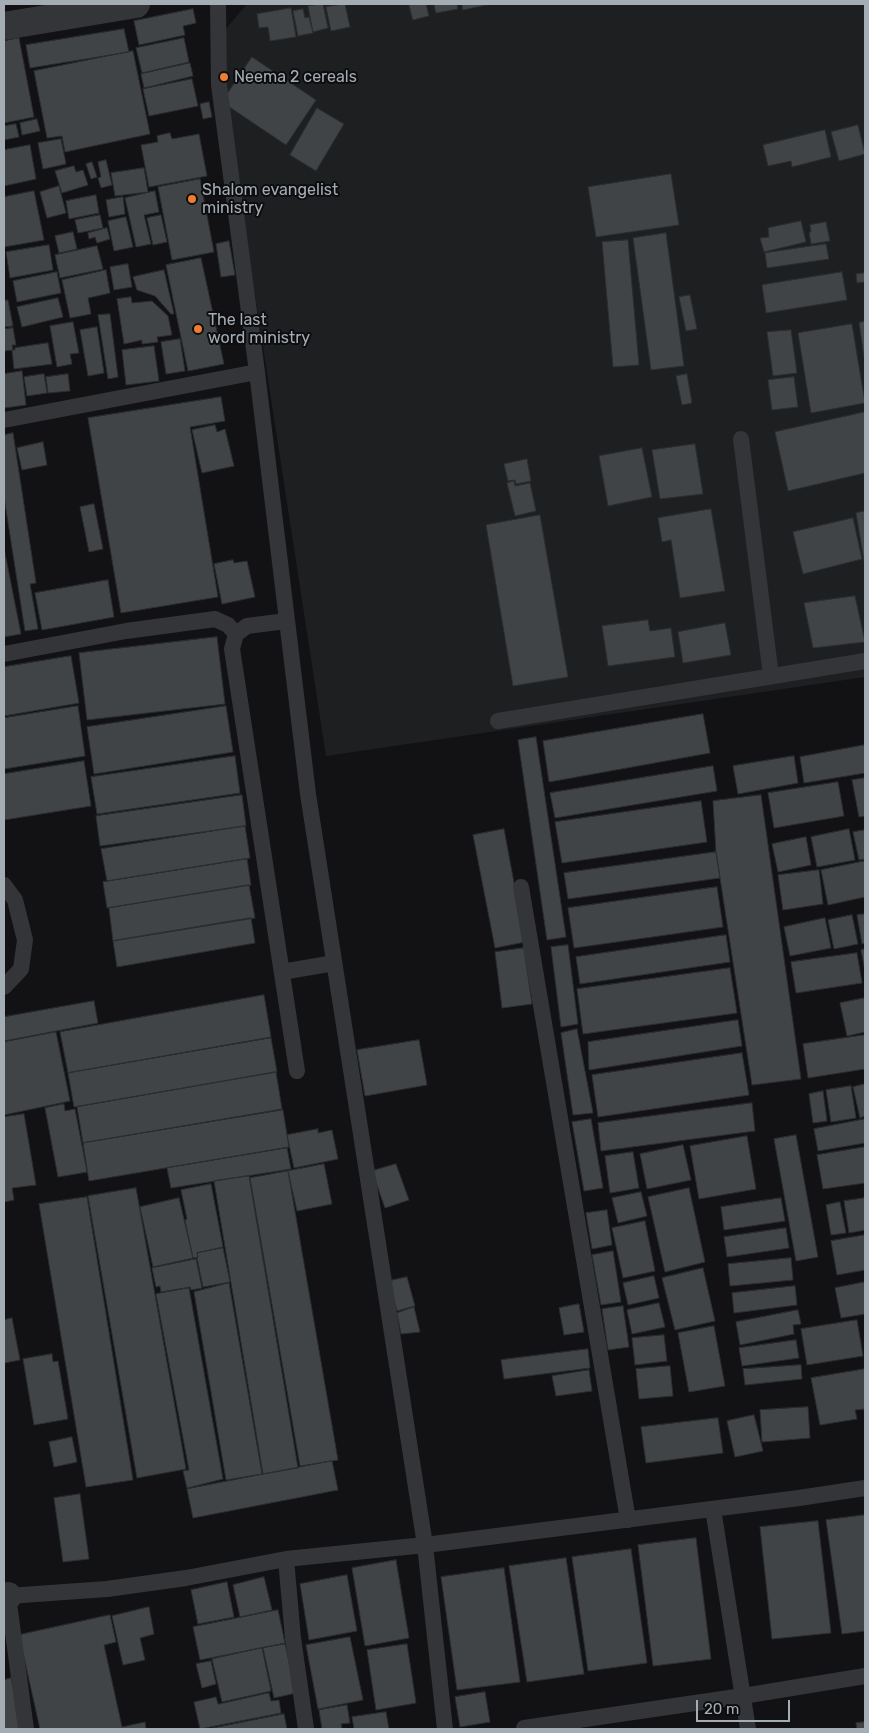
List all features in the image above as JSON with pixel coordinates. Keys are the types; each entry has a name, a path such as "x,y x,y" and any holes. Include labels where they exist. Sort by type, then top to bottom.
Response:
{"street":[{"path":"4,26 136,4"}],"lane":[{"path":"218,4 219,85 257,372 308,794 425,1545 445,1729"},
{"path":"4,420 257,372"},
{"path":"741,439 771,676"},
{"path":"4,654 126,631 215,619 228,625 236,634"},
{"path":"286,621 248,626 236,634 232,649 297,1071"},
{"path":"498,721 865,661"},
{"path":"4,884 15,900 25,940 21,969 4,987"},
{"path":"521,887 628,1520"},
{"path":"282,972 334,963"},
{"path":"26,1729 6,1597 117,1588 186,1578 286,1559 425,1545 865,1488"},
{"path":"713,1509 748,1729"},
{"path":"286,1559 293,1638 306,1729"},
{"path":"524,1728 865,1676"}],"shaded area":[{"path":"865,4 865,677 326,756 216,41 246,5"}],"building":[{"path":"323,4 328,28 313,32 308,6"},
{"path":"345,4 350,27 331,31 326,7"},
{"path":"409,4 426,4 429,16 413,20"},
{"path":"434,4 457,4 458,9 436,13"},
{"path":"462,4 491,4 463,10"},
{"path":"291,8 296,37 270,41 268,27 259,28 257,14"},
{"path":"193,9 196,23 183,26 185,35 139,45 134,21"},
{"path":"303,9 305,18 309,17 313,33 298,36 293,11"},
{"path":"124,29 129,52 30,68 26,45"},
{"path":"19,38 34,117 4,123 4,41"},
{"path":"184,38 189,62 142,73 136,48"},
{"path":"133,51 150,134 65,152 62,136 47,138 34,71"},
{"path":"252,57 316,100 286,145 222,102"},
{"path":"190,63 193,76 144,88 141,74"},
{"path":"192,79 198,106 149,116 143,89"},
{"path":"209,102 212,117 203,119 200,104"},
{"path":"317,108 344,124 316,171 290,155"},
{"path":"37,119 40,131 22,135 20,123"},
{"path":"16,124 19,137 4,140 4,126"},
{"path":"858,125 865,154 839,161 831,132"},
{"path":"825,130 831,157 792,167 791,161 768,166 763,145"},
{"path":"170,133 172,139 199,134 207,176 149,187 141,145 158,142 157,136"},
{"path":"61,139 66,164 43,169 38,143"},
{"path":"30,145 36,179 4,186 4,150"},
{"path":"106,160 112,185 101,188 98,178 101,177 98,162"},
{"path":"92,162 97,177 91,179 86,164"},
{"path":"74,166 76,172 83,170 88,185 62,193 55,171"},
{"path":"144,168 148,192 115,196 111,173"},
{"path":"671,174 679,225 596,237 588,187"},
{"path":"200,179 214,252 172,260 158,187"},
{"path":"59,186 66,213 47,218 40,192"},
{"path":"34,191 44,240 4,247 4,197"},
{"path":"155,191 159,212 144,215 151,244 136,247 125,198"},
{"path":"96,195 99,213 69,219 66,201"},
{"path":"123,197 125,214 109,217 106,200"},
{"path":"100,215 103,228 78,233 75,220"},
{"path":"161,215 167,242 153,245 147,218"},
{"path":"126,217 133,247 114,251 108,221"},
{"path":"801,221 806,242 764,252 760,238 769,237 768,228"},
{"path":"826,222 830,241 811,244 810,225"},
{"path":"107,228 110,239 97,243 95,237 89,239 88,233"},
{"path":"73,232 77,249 59,253 55,236"},
{"path":"666,233 684,366 651,370 633,238"},
{"path":"628,240 639,365 613,367 602,242"},
{"path":"229,241 235,275 221,277 216,244"},
{"path":"826,244 829,259 767,268 765,253"},
{"path":"49,245 53,270 10,278 6,252"},
{"path":"97,246 103,269 60,278 55,255"},
{"path":"201,258 224,364 188,371 166,265"},
{"path":"128,264 132,287 114,290 110,267"},
{"path":"106,270 110,293 88,298 91,314 70,318 62,280"},
{"path":"164,270 174,314 171,314 155,296 137,290 133,277"},
{"path":"57,272 61,293 17,302 13,281"},
{"path":"842,272 847,300 766,313 762,285"},
{"path":"865,273 865,282 857,283 856,274"},
{"path":"690,295 697,329 686,331 679,297"},
{"path":"131,297 132,303 152,301 168,316 172,335 157,337 158,342 142,344 142,340 124,344 117,299"},
{"path":"58,298 63,317 22,327 17,307"},
{"path":"8,300 13,326 4,327 4,301"},
{"path":"110,314 118,377 108,379 98,315"},
{"path":"865,321 865,357 864,357 859,323"},
{"path":"73,322 79,353 70,354 72,364 57,367 50,326"},
{"path":"852,324 865,403 811,413 798,333"},
{"path":"97,327 104,373 88,376 80,330"},
{"path":"13,328 16,345 12,345 13,350 4,351 4,329"},
{"path":"791,330 797,373 773,376 767,332"},
{"path":"180,339 185,371 166,374 161,342"},
{"path":"48,343 52,364 14,369 12,350"},
{"path":"154,346 159,381 126,385 122,350"},
{"path":"22,371 26,405 4,408 4,374"},
{"path":"44,374 47,393 27,396 24,377"},
{"path":"68,374 70,391 48,393 46,377"},
{"path":"687,374 692,403 682,405 676,376"},
{"path":"794,377 798,407 772,410 768,380"},
{"path":"221,397 225,421 190,427 218,597 121,613 88,418"},
{"path":"865,412 865,473 788,491 775,432"},
{"path":"215,425 217,432 225,429 234,466 202,473 192,430"},
{"path":"13,433 36,583 30,584 38,629 25,631 4,497 4,435"},
{"path":"43,442 47,465 22,470 17,448"},
{"path":"695,444 703,494 660,499 652,450"},
{"path":"642,448 652,497 608,506 599,456"},
{"path":"527,459 531,481 516,484 515,480 508,481 504,464"},
{"path":"514,481 515,486 530,483 536,511 515,516 507,483"},
{"path":"94,504 103,549 89,552 80,507"},
{"path":"711,509 725,591 680,598 671,540 662,542 658,518"},
{"path":"865,511 865,567 856,513"},
{"path":"540,515 568,677 513,686 486,525"},
{"path":"853,518 862,559 803,574 793,532"},
{"path":"4,548 21,634 4,637"},
{"path":"233,560 234,563 247,561 255,597 222,604 214,564"},
{"path":"108,580 114,617 42,630 35,593"},
{"path":"855,596 865,642 813,648 804,603"},
{"path":"648,620 650,631 671,628 675,657 608,666 602,626"},
{"path":"725,623 731,655 683,663 678,632"},
{"path":"217,637 225,704 87,720 79,653"},
{"path":"71,656 79,703 4,716 4,667"},
{"path":"78,706 85,756 4,769 4,718"},
{"path":"226,706 233,752 94,774 87,727"},
{"path":"703,714 710,753 549,782 543,741"},
{"path":"536,737 566,937 547,940 518,740"},
{"path":"865,745 865,773 804,783 800,757"},
{"path":"235,756 240,793 97,814 91,777"},
{"path":"794,756 798,783 738,794 733,766"},
{"path":"84,761 91,806 4,820 4,774"},
{"path":"713,766 717,791 555,818 550,793"},
{"path":"865,778 865,816 859,817 852,780"},
{"path":"838,782 844,816 774,828 768,793"},
{"path":"242,795 246,826 100,846 96,816"},
{"path":"761,795 801,1079 752,1085 716,852 713,801"},
{"path":"701,801 707,842 562,863 555,822"},
{"path":"245,826 250,858 107,881 101,849"},
{"path":"504,829 525,942 495,948 473,835"},
{"path":"849,829 855,860 817,867 811,837"},
{"path":"865,830 865,859 859,860 853,832"},
{"path":"806,837 811,865 778,872 772,844"},
{"path":"716,852 720,878 568,899 564,873"},
{"path":"247,859 251,885 107,908 103,882"},
{"path":"865,861 865,897 828,905 821,870"},
{"path":"819,870 823,904 783,910 778,875"},
{"path":"249,885 255,918 113,941 109,908"},
{"path":"717,887 723,927 574,948 568,908"},
{"path":"865,914 865,943 862,944 857,915"},
{"path":"852,915 858,944 834,949 828,920"},
{"path":"251,918 255,943 117,967 113,941"},
{"path":"825,918 831,948 790,956 784,927"},
{"path":"726,935 730,962 580,984 576,957"},
{"path":"568,945 578,1024 561,1027 551,947"},
{"path":"524,948 532,1004 502,1008 495,952"},
{"path":"865,949 865,971 861,950"},
{"path":"857,953 862,983 796,993 791,962"},
{"path":"730,968 737,1013 583,1034 577,989"},
{"path":"264,995 271,1037 68,1073 60,1032"},
{"path":"865,998 865,1032 847,1036 840,1003"},
{"path":"94,1001 98,1023 4,1041 4,1017"},
{"path":"738,1020 742,1046 589,1070 588,1042"},
{"path":"577,1029 593,1113 573,1115 561,1033"},
{"path":"56,1032 70,1101 4,1115 4,1042"},
{"path":"865,1035 865,1069 808,1078 803,1044"},
{"path":"271,1038 277,1072 74,1107 68,1073"},
{"path":"419,1040 427,1085 365,1096 357,1050"},
{"path":"742,1053 749,1095 598,1117 592,1075"},
{"path":"276,1072 282,1109 83,1143 77,1107"},
{"path":"865,1084 865,1116 860,1118 853,1087"},
{"path":"851,1086 856,1118 831,1122 826,1090"},
{"path":"823,1091 827,1121 813,1123 809,1094"},
{"path":"752,1103 755,1131 601,1151 598,1123"},
{"path":"64,1104 65,1111 75,1109 87,1172 58,1177 45,1108"},
{"path":"283,1110 289,1147 89,1181 83,1143"},
{"path":"24,1114 36,1185 12,1188 14,1200 4,1202 4,1117"},
{"path":"591,1119 603,1188 584,1191 572,1122"},
{"path":"865,1119 865,1143 818,1151 814,1129"},
{"path":"318,1129 318,1133 332,1130 338,1159 294,1168 287,1135"},
{"path":"796,1135 818,1257 796,1261 774,1139"},
{"path":"747,1136 756,1189 699,1199 690,1146"},
{"path":"683,1145 691,1180 647,1189 640,1154"},
{"path":"865,1147 865,1183 823,1189 817,1155"},
{"path":"287,1148 291,1169 171,1188 167,1168"},
{"path":"633,1152 639,1188 610,1193 605,1156"},
{"path":"324,1164 332,1204 297,1211 288,1171"},
{"path":"396,1164 409,1200 385,1208 372,1171"},
{"path":"288,1171 338,1460 300,1466 250,1178"},
{"path":"249,1176 298,1468 263,1474 214,1181"},
{"path":"211,1184 223,1247 197,1253 198,1257 193,1258 181,1190"},
{"path":"136,1188 186,1469 137,1478 88,1196"},
{"path":"689,1188 705,1262 665,1272 648,1197"},
{"path":"641,1192 647,1216 618,1223 612,1198"},
{"path":"87,1197 133,1480 86,1487 39,1204"},
{"path":"179,1198 193,1258 153,1267 140,1207"},
{"path":"781,1198 785,1221 724,1230 721,1207"},
{"path":"865,1198 865,1230 849,1233 844,1201"},
{"path":"840,1202 846,1233 831,1235 826,1205"},
{"path":"607,1210 612,1245 592,1249 586,1213"},
{"path":"645,1221 655,1271 623,1278 612,1228"},
{"path":"786,1228 789,1248 727,1257 724,1237"},
{"path":"865,1235 865,1270 837,1275 831,1241"},
{"path":"223,1248 230,1282 203,1287 197,1253"},
{"path":"613,1251 621,1302 601,1305 592,1255"},
{"path":"791,1258 793,1280 730,1286 728,1264"},
{"path":"196,1259 202,1288 191,1290 190,1287 161,1292 160,1286 156,1287 152,1268"},
{"path":"703,1268 715,1321 675,1330 662,1278"},
{"path":"654,1276 659,1298 628,1305 623,1283"},
{"path":"407,1277 415,1306 397,1311 389,1281"},
{"path":"865,1282 865,1314 841,1318 835,1288"},
{"path":"229,1283 262,1474 226,1480 194,1292"},
{"path":"795,1286 797,1305 734,1313 732,1293"},
{"path":"189,1288 223,1479 187,1488 183,1471 189,1470 156,1294"},
{"path":"659,1303 665,1327 632,1334 627,1310"},
{"path":"579,1304 584,1332 564,1335 559,1308"},
{"path":"623,1306 629,1347 608,1350 602,1309"},
{"path":"414,1307 420,1332 401,1334 397,1313"},
{"path":"798,1310 801,1324 793,1325 794,1334 740,1345 736,1322"},
{"path":"12,1318 20,1360 4,1363 4,1320"},
{"path":"857,1320 863,1356 807,1365 801,1329"},
{"path":"714,1326 725,1386 689,1392 678,1333"},
{"path":"664,1335 667,1361 635,1365 632,1338"},
{"path":"796,1340 799,1358 742,1366 739,1348"},
{"path":"588,1349 590,1368 504,1379 501,1360"},
{"path":"52,1354 53,1362 58,1361 68,1419 34,1425 23,1359"},
{"path":"801,1365 802,1379 745,1385 743,1369"},
{"path":"670,1366 673,1396 639,1399 636,1369"},
{"path":"865,1369 865,1409 855,1410 857,1419 820,1425 811,1378"},
{"path":"589,1370 592,1391 556,1396 552,1376"},
{"path":"808,1407 810,1438 762,1442 760,1410"},
{"path":"754,1415 763,1451 735,1457 727,1421"},
{"path":"718,1418 723,1453 646,1463 641,1427"},
{"path":"72,1437 77,1462 54,1467 49,1442"},
{"path":"332,1461 338,1490 193,1518 187,1489"},
{"path":"80,1494 89,1559 63,1562 54,1498"},
{"path":"865,1515 865,1631 842,1634 826,1520"},
{"path":"818,1521 831,1633 772,1639 760,1527"},
{"path":"696,1538 711,1659 653,1666 638,1545"},
{"path":"631,1549 647,1663 588,1671 572,1557"},
{"path":"566,1558 584,1674 527,1682 509,1566"},
{"path":"396,1560 409,1638 365,1646 352,1568"},
{"path":"504,1568 520,1682 457,1690 441,1577"},
{"path":"347,1575 357,1631 309,1640 300,1584"},
{"path":"264,1577 272,1610 240,1617 233,1585"},
{"path":"227,1582 234,1617 198,1624 191,1590"},
{"path":"149,1607 154,1634 140,1638 145,1660 123,1665 112,1616"},
{"path":"278,1610 285,1643 200,1660 193,1627"},
{"path":"110,1615 116,1642 104,1645 122,1727 145,1722 146,1729 40,1729 19,1635"},
{"path":"350,1637 363,1700 318,1709 306,1645"},
{"path":"285,1644 296,1693 274,1698 263,1648"},
{"path":"407,1644 416,1703 376,1710 367,1650"},
{"path":"262,1648 271,1691 222,1702 212,1659"},
{"path":"211,1661 216,1684 202,1688 196,1664"},
{"path":"11,1678 22,1729 4,1729 4,1680"},
{"path":"485,1692 490,1722 460,1727 455,1697"},
{"path":"269,1693 271,1701 279,1700 281,1713 200,1729 194,1702 216,1697 218,1704"},
{"path":"347,1705 350,1723 341,1724 342,1729 322,1729 319,1710"},
{"path":"386,1712 389,1729 354,1729 352,1717"},
{"path":"284,1714 287,1729 208,1729"},
{"path":"865,1722 865,1729 857,1729 856,1723"}],"place":[{"name":"Neema 2 cereals","path":"224,77"},
{"name":"Shalom evangelist ministry","path":"192,199"},
{"name":"The last word ministry","path":"198,329"}]}
